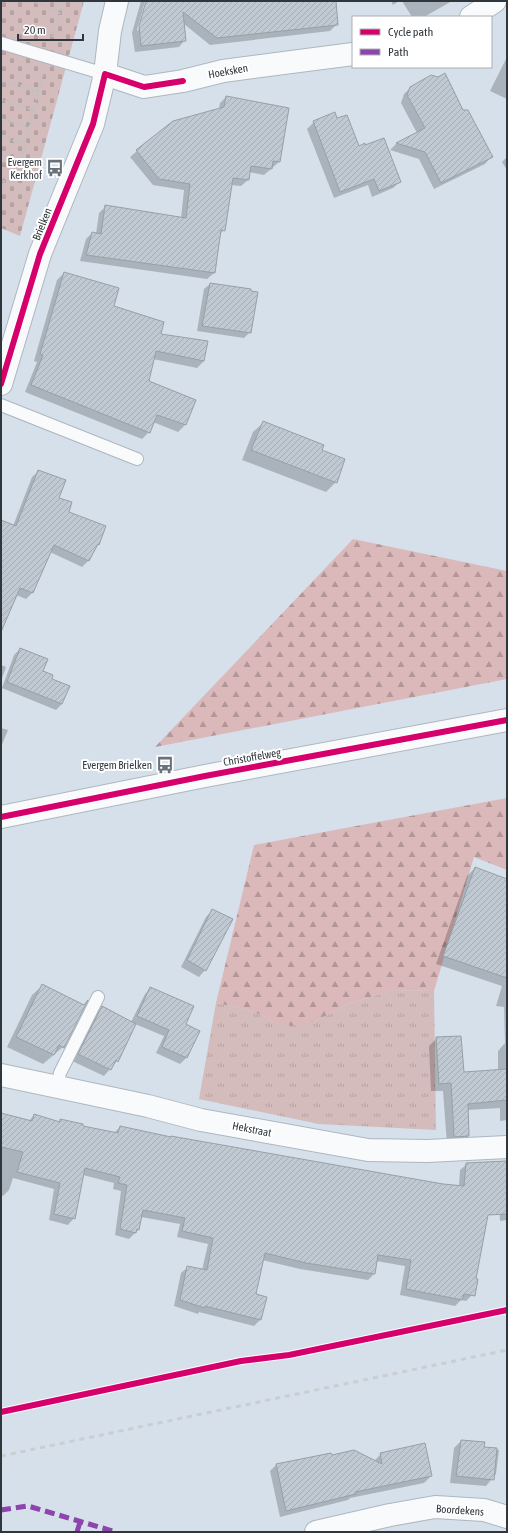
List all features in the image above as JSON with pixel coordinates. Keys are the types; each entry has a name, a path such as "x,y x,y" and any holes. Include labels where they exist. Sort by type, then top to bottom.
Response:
{"street":[{"name":"Brielken","path":"1,384 40,254 93,124 105,74 110,31 117,1"},
{"path":"472,16 495,1"},
{"name":"Hoeksken","path":"105,74 144,87 183,81 224,71 352,54"},
{"name":"Christoffelweg","path":"1,817 205,776 507,720"},
{"name":"Hekstraat","path":"1,1075 57,1086 201,1120 368,1150 427,1151 507,1147"},
{"name":"Boordekens","path":"316,1532 386,1523 435,1507 484,1510 507,1517"}],"lane":[{"path":"1,43 105,74"},
{"path":"1,405 137,460"},
{"path":"57,1086 60,1073 98,997"}],"path":[{"path":"32,1 59,12"},
{"path":"1,190 5,178 15,182 63,1"},
{"path":"1,80 38,91"},
{"path":"1,100 33,110"},
{"path":"1,119 29,127"},
{"path":"1,137 25,144"},
{"path":"1,155 21,161"}],"green space":[{"path":"1,1 84,1 20,236 1,228"},
{"path":"353,539 507,571 507,679 155,747"},
{"path":"507,798 507,870 474,857 434,991 393,990 349,1004 315,1021 293,1026 273,1022 262,1015 245,1009 216,1003 254,845"},
{"path":"393,990 434,991 436,1130 319,1124 199,1099 216,1003 245,1009 262,1015 273,1022 315,1021 349,1004"}],"building":[{"path":"146,1 336,1 338,25 217,38 183,12 186,41 141,46 139,26"},
{"path":"445,73 463,110 468,110 493,157 441,183 425,152 396,143 425,128 407,95 410,87 431,75 438,77"},
{"path":"226,96 289,108 280,162 273,161 272,169 251,166 249,180 233,178 225,231 221,230 215,273 86,255 92,232 101,234 105,205 186,218 190,184 159,179 136,150 173,121 224,107"},
{"path":"335,112 337,118 347,115 359,146 384,138 401,182 379,191 374,179 340,192 313,121"},
{"path":"64,272 119,288 114,306 164,322 161,334 208,341 204,361 156,351 149,381 196,400 186,425 157,415 150,433 31,385 43,355 40,354"},
{"path":"210,283 251,289 251,291 258,292 251,333 202,326"},
{"path":"263,421 324,445 322,450 345,459 337,483 251,450"},
{"path":"38,470 66,480 59,498 72,502 69,512 106,526 99,545 98,544 89,561 54,545 33,593 20,588 1,632 1,520 16,526"},
{"path":"20,648 48,659 43,671 53,675 52,679 70,686 62,704 7,682"},
{"path":"475,867 507,879 507,978 443,956"},
{"path":"212,909 233,919 206,971 187,960"},
{"path":"42,984 84,1005 88,1000 64,1048 59,1045 54,1055 16,1037"},
{"path":"150,987 194,1006 186,1024 200,1031 187,1058 162,1047 169,1030 137,1016"},
{"path":"102,1006 136,1024 118,1062 116,1060 111,1070 78,1054"},
{"path":"461,1036 464,1072 507,1069 507,1100 468,1104 469,1136 454,1137 451,1083 439,1084 436,1037"},
{"path":"1,1113 32,1121 34,1114 60,1122 60,1119 83,1124 83,1126 118,1133 120,1126 171,1137 443,1184 464,1186 466,1163 507,1161 507,1214 488,1215 476,1279 478,1279 475,1296 464,1294 462,1300 406,1289 411,1260 378,1255 375,1274 306,1263 265,1253 256,1294 267,1297 261,1320 205,1306 205,1308 180,1300 187,1266 207,1270 213,1238 182,1231 185,1218 143,1210 139,1230 137,1229 136,1233 120,1229 127,1185 118,1183 120,1177 85,1168 75,1219 54,1214 60,1183 17,1172 23,1152 1,1147"},
{"path":"461,1440 485,1442 484,1447 497,1448 494,1480 456,1476"},
{"path":"425,1443 432,1476 355,1492 356,1494 286,1511 276,1464 354,1450 382,1464 380,1453"}],"railway":[{"path":"1,1456 507,1350"}],"marked path":[{"path":"1,1510 28,1506 116,1532"},
{"path":"77,1532 80,1522"}],"cycle path":[{"path":"1,384 40,254 93,124 105,74 144,87 183,81"},
{"path":"1,817 205,776 507,720"},
{"path":"1,1412 241,1361 289,1355 507,1310"}],"place":[{"name":"Evergem Kerkhof","path":"55,168"},
{"name":"Evergem Brielken","path":"165,765"}]}
